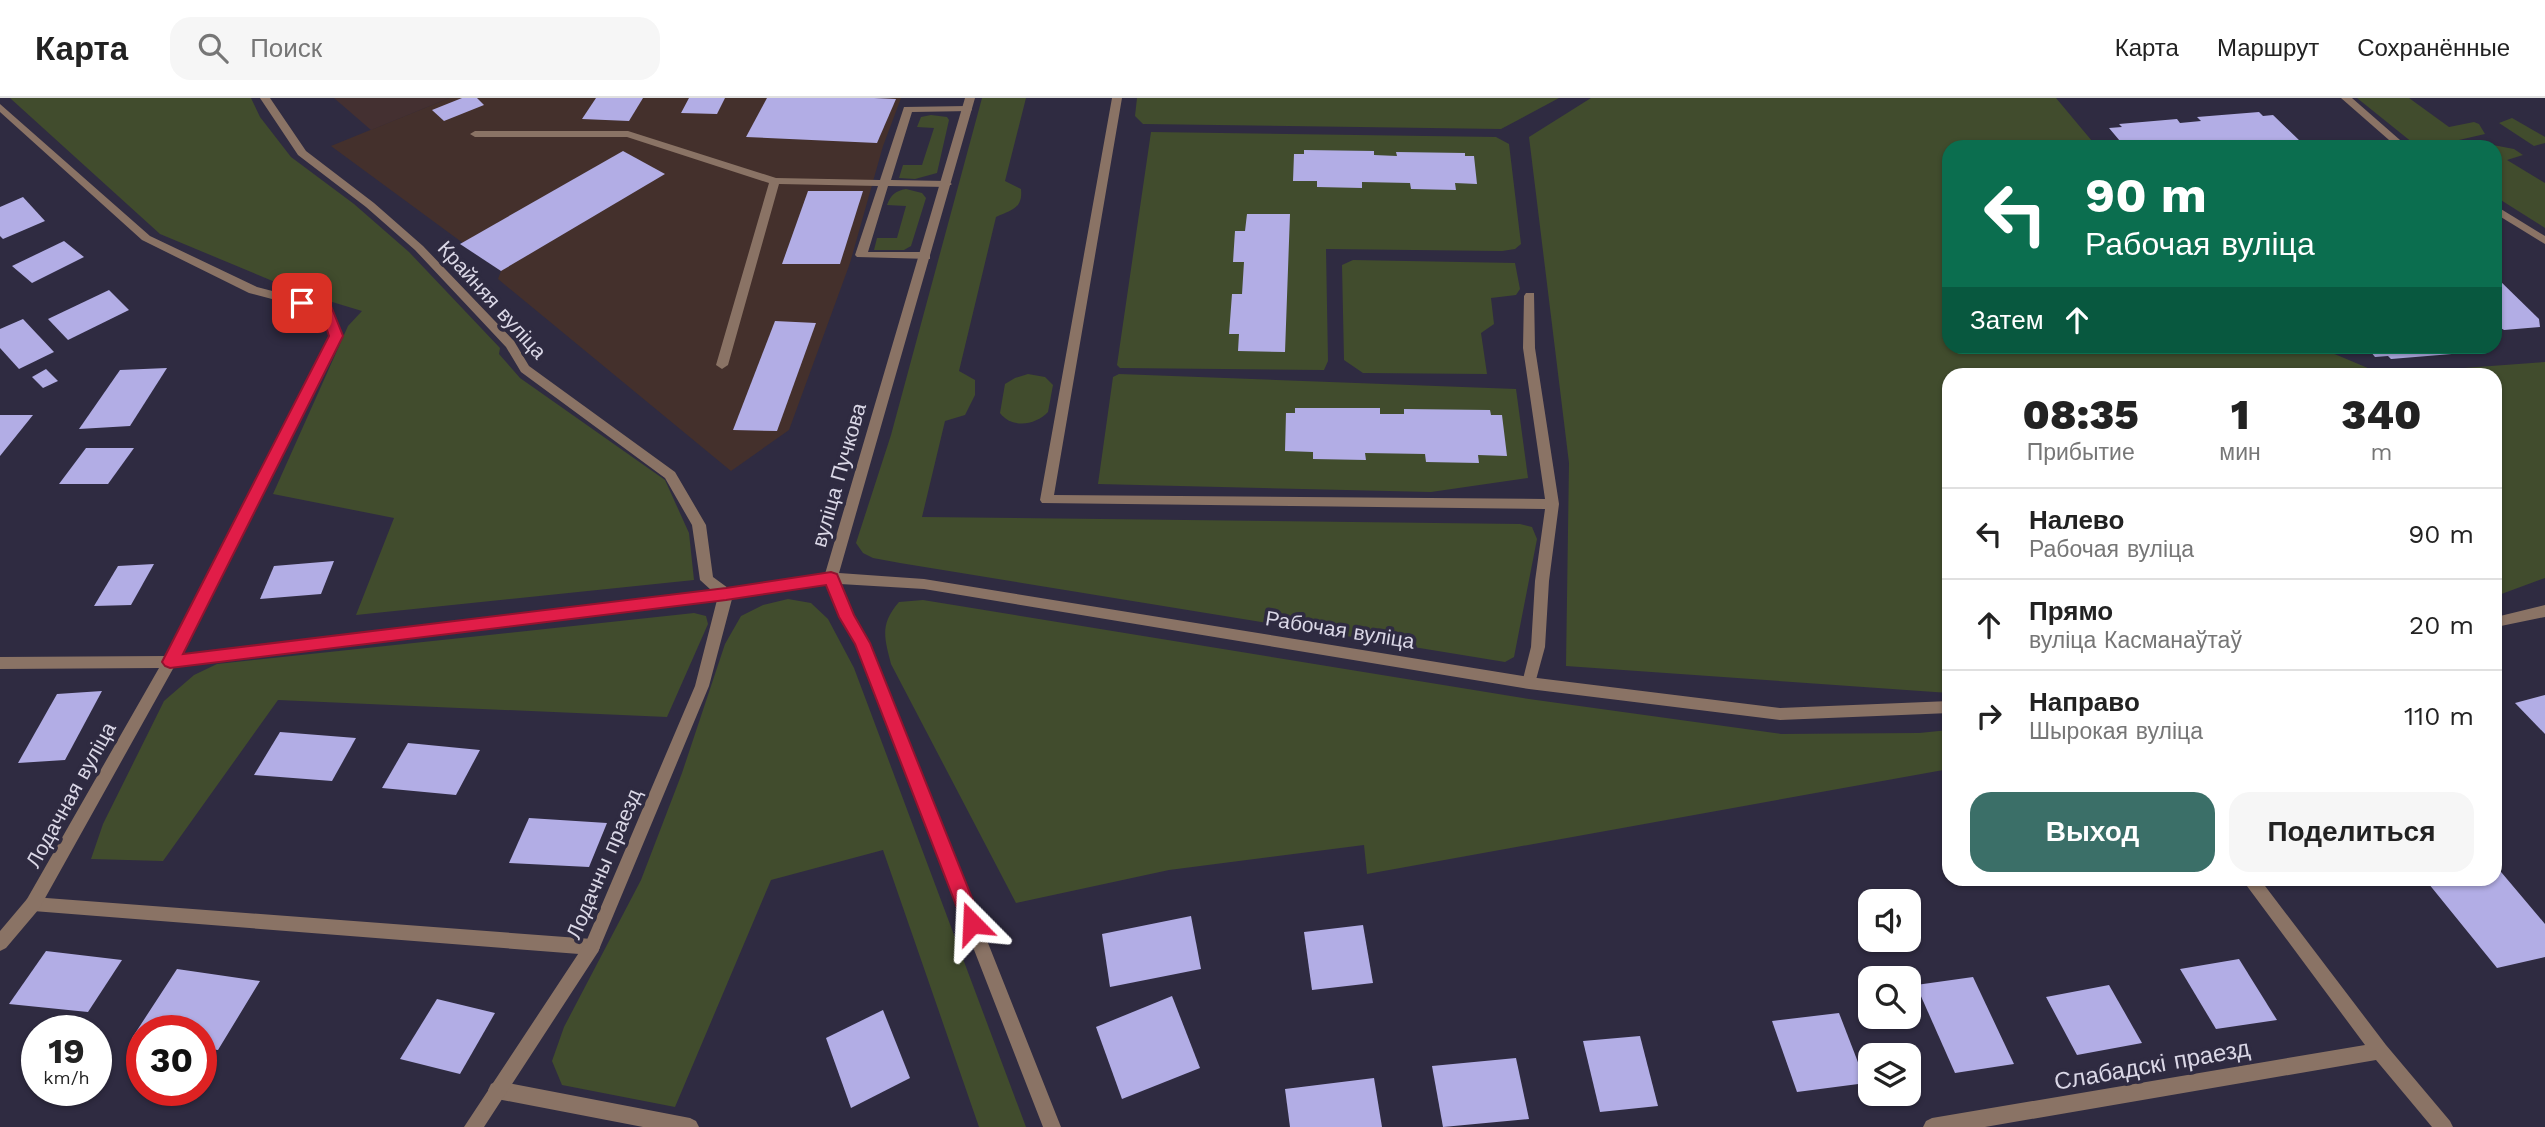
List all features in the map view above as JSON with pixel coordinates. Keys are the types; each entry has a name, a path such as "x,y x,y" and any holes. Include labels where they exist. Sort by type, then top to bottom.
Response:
{"street":[{"name":"Крайняя вуліца","path":"265,98 302,153 370,205 419,248 510,344 524,369 670,475 699,525 707,580 726,594"},
{"path":"1117,98 1047,500 1552,503"},
{"path":"2346,98 2395,140"},
{"path":"926,256 861,255 908,109 969,104"},
{"name":"вуліца Пучкова","path":"969,104 831,578 867,656 1052,1127"},
{"name":"Лодачная вуліца","path":"0,107 146,238 253,290 326,309 336,336 170,662 33,904 0,943"},
{"path":"475,134 628,134 775,181 947,184"},
{"path":"722,365 775,181"},
{"path":"2502,213 2545,241"},
{"path":"1530,296 1529,348 1552,503 1542,580 1538,647 1530,683"},
{"name":"Рабочая вуліца","path":"0,663 170,662 726,594 831,578 924,584 1530,683 1780,714 1942,707"},
{"name":"Лодачны праезд","path":"473,1127 592,947 702,686 726,594"},
{"path":"2502,621 2545,611"},
{"path":"2255,886 2380,1051 2444,1127"},
{"path":"33,904 592,947"},
{"name":"Слабадскі праезд","path":"1932,1127 2380,1051"},
{"path":"497,1090 691,1127"}],"shaded area":[{"path":"334,98 449,98 371,130"},
{"path":"449,98 901,98 883,146 850,263 789,430 731,471 498,279 501,271 331,146"}],"green space":[{"path":"10,98 251,98 260,117 291,157 354,204 409,252 500,348 499,354 520,378 665,480 689,533 694,580 356,615 394,518 273,494 348,326 362,311 299,292 160,234"},
{"path":"982,98 1026,98 1005,181 1021,189 1021,195 1015,208 996,217 959,371 975,380 975,395 965,415 945,421 922,517 1520,524 1532,527 1537,539 1514,657 1505,662 900,563 873,558 863,553 856,543 891,435"},
{"path":"1137,98 1559,98 1501,129 1143,124 1135,116"},
{"path":"1591,98 2056,98 2091,140 1942,140 1942,354 2335,354 2368,368 1942,368 1942,693 1566,666 1569,463 1529,137"},
{"path":"2357,98 2409,98 2449,127 2474,122 2479,124 2485,134 2459,140 2409,140"},
{"path":"921,117 947,117 949,120 937,173 915,179 899,178 903,165 922,165 934,128 917,127"},
{"path":"2512,118 2545,137 2545,143 2534,146 2499,123"},
{"path":"1151,132 1496,137 1509,144 1521,244 1515,249 1502,251 1326,249 1328,361 1324,370 1120,368 1117,365"},
{"path":"2502,147 2514,149 2523,155 2507,160 2545,183 2545,228 2502,201"},
{"path":"906,189 922,193 926,198 911,246 904,250 874,250 877,238 897,238 906,206 887,205 894,194"},
{"path":"1353,260 1515,263 1520,289 1516,295 1491,298 1494,324 1481,333 1487,374 1363,373 1344,360 1342,265"},
{"path":"2545,362 2545,578 2502,594 2502,368 2464,368"},
{"path":"1028,374 1045,377 1053,385 1048,412 1037,420 1017,423 1000,413 1005,384"},
{"path":"1119,374 1516,389 1528,478 1431,492 1098,484 1113,377"},
{"path":"788,599 811,603 828,619 854,668 1026,1127 979,1127 883,850 771,880 675,1107 562,1085 552,1061 564,1027 641,880 682,773 725,644 741,616 763,605"},
{"path":"923,600 1529,699 1781,734 1942,731 1942,770 1367,874 1364,845 1169,870 1016,903 891,664 885,631 889,617 899,602"},
{"path":"694,613 706,616 708,624 667,717 278,700 163,861 91,859 103,824 164,701 194,675 217,664"}],"building":[{"path":"462,98 477,98 484,105 444,121 432,110"},
{"path":"596,98 643,98 629,121 582,119"},
{"path":"689,98 725,98 717,114 681,113"},
{"path":"767,98 896,99 877,143 746,137"},
{"path":"2259,112 2263,116 2273,115 2299,140 2119,140 2109,128 2122,127 2119,124 2177,119 2180,123 2201,121 2197,117"},
{"path":"1304,150 1374,151 1374,155 1397,156 1396,152 1465,153 1465,156 1474,156 1477,184 1455,183 1456,190 1411,189 1410,183 1362,182 1362,188 1317,187 1317,181 1293,181 1294,154 1304,154"},
{"path":"623,151 665,174 501,271 460,244"},
{"path":"808,191 863,191 840,264 782,264"},
{"path":"23,197 45,221 3,239 0,236 0,207"},
{"path":"1247,214 1290,214 1285,352 1238,351 1239,334 1229,334 1232,294 1242,294 1244,262 1233,262 1235,231 1245,231"},
{"path":"64,241 84,257 32,283 12,266"},
{"path":"2502,283 2539,319 2540,327 2504,330"},
{"path":"109,290 129,310 68,340 48,319"},
{"path":"23,319 54,352 19,369 0,348 0,329"},
{"path":"775,321 816,323 777,431 733,430"},
{"path":"2373,354 2452,354 2391,359 2388,356 2375,357"},
{"path":"167,368 130,426 79,429 120,370"},
{"path":"46,369 58,381 43,388 32,377"},
{"path":"1295,408 1380,408 1380,414 1404,414 1404,409 1490,410 1491,415 1502,415 1507,456 1478,455 1479,463 1426,462 1425,454 1365,453 1366,460 1313,459 1313,452 1285,451 1286,413 1295,413"},
{"path":"0,415 33,415 0,456"},
{"path":"86,448 134,448 108,484 59,484"},
{"path":"334,561 321,594 260,599 274,566"},
{"path":"154,564 131,605 94,606 118,566"},
{"path":"102,691 65,760 18,763 57,694"},
{"path":"2545,695 2545,734 2515,703"},
{"path":"280,732 356,738 332,781 254,775"},
{"path":"408,743 480,750 456,795 382,788"},
{"path":"529,818 607,823 589,867 509,863"},
{"path":"2502,873 2545,924 2545,957 2497,968 2430,886 2502,886"},
{"path":"1191,916 1201,969 1110,987 1102,934"},
{"path":"1363,925 1373,983 1312,990 1304,932"},
{"path":"46,951 122,960 88,1012 9,1004"},
{"path":"2239,959 2277,1020 2216,1029 2180,969"},
{"path":"177,969 260,981 218,1050 217,1015 147,1015"},
{"path":"1973,977 2014,1064 1955,1073 1921,996 1921,984"},
{"path":"2109,985 2142,1043 2077,1055 2046,997"},
{"path":"1172,996 1200,1068 1122,1099 1096,1027"},
{"path":"437,999 495,1013 460,1074 400,1059"},
{"path":"883,1010 910,1078 851,1108 826,1038"},
{"path":"1839,1013 1858,1062 1858,1084 1797,1092 1772,1021"},
{"path":"1640,1036 1658,1106 1600,1112 1583,1041"},
{"path":"1516,1058 1529,1119 1443,1127 1432,1066"},
{"path":"1374,1078 1382,1127 1290,1127 1285,1089"}],"route":[{"path":"302,303 326,309 336,336 170,662 726,594 831,578 847,617 862,643 972,923"}]}
